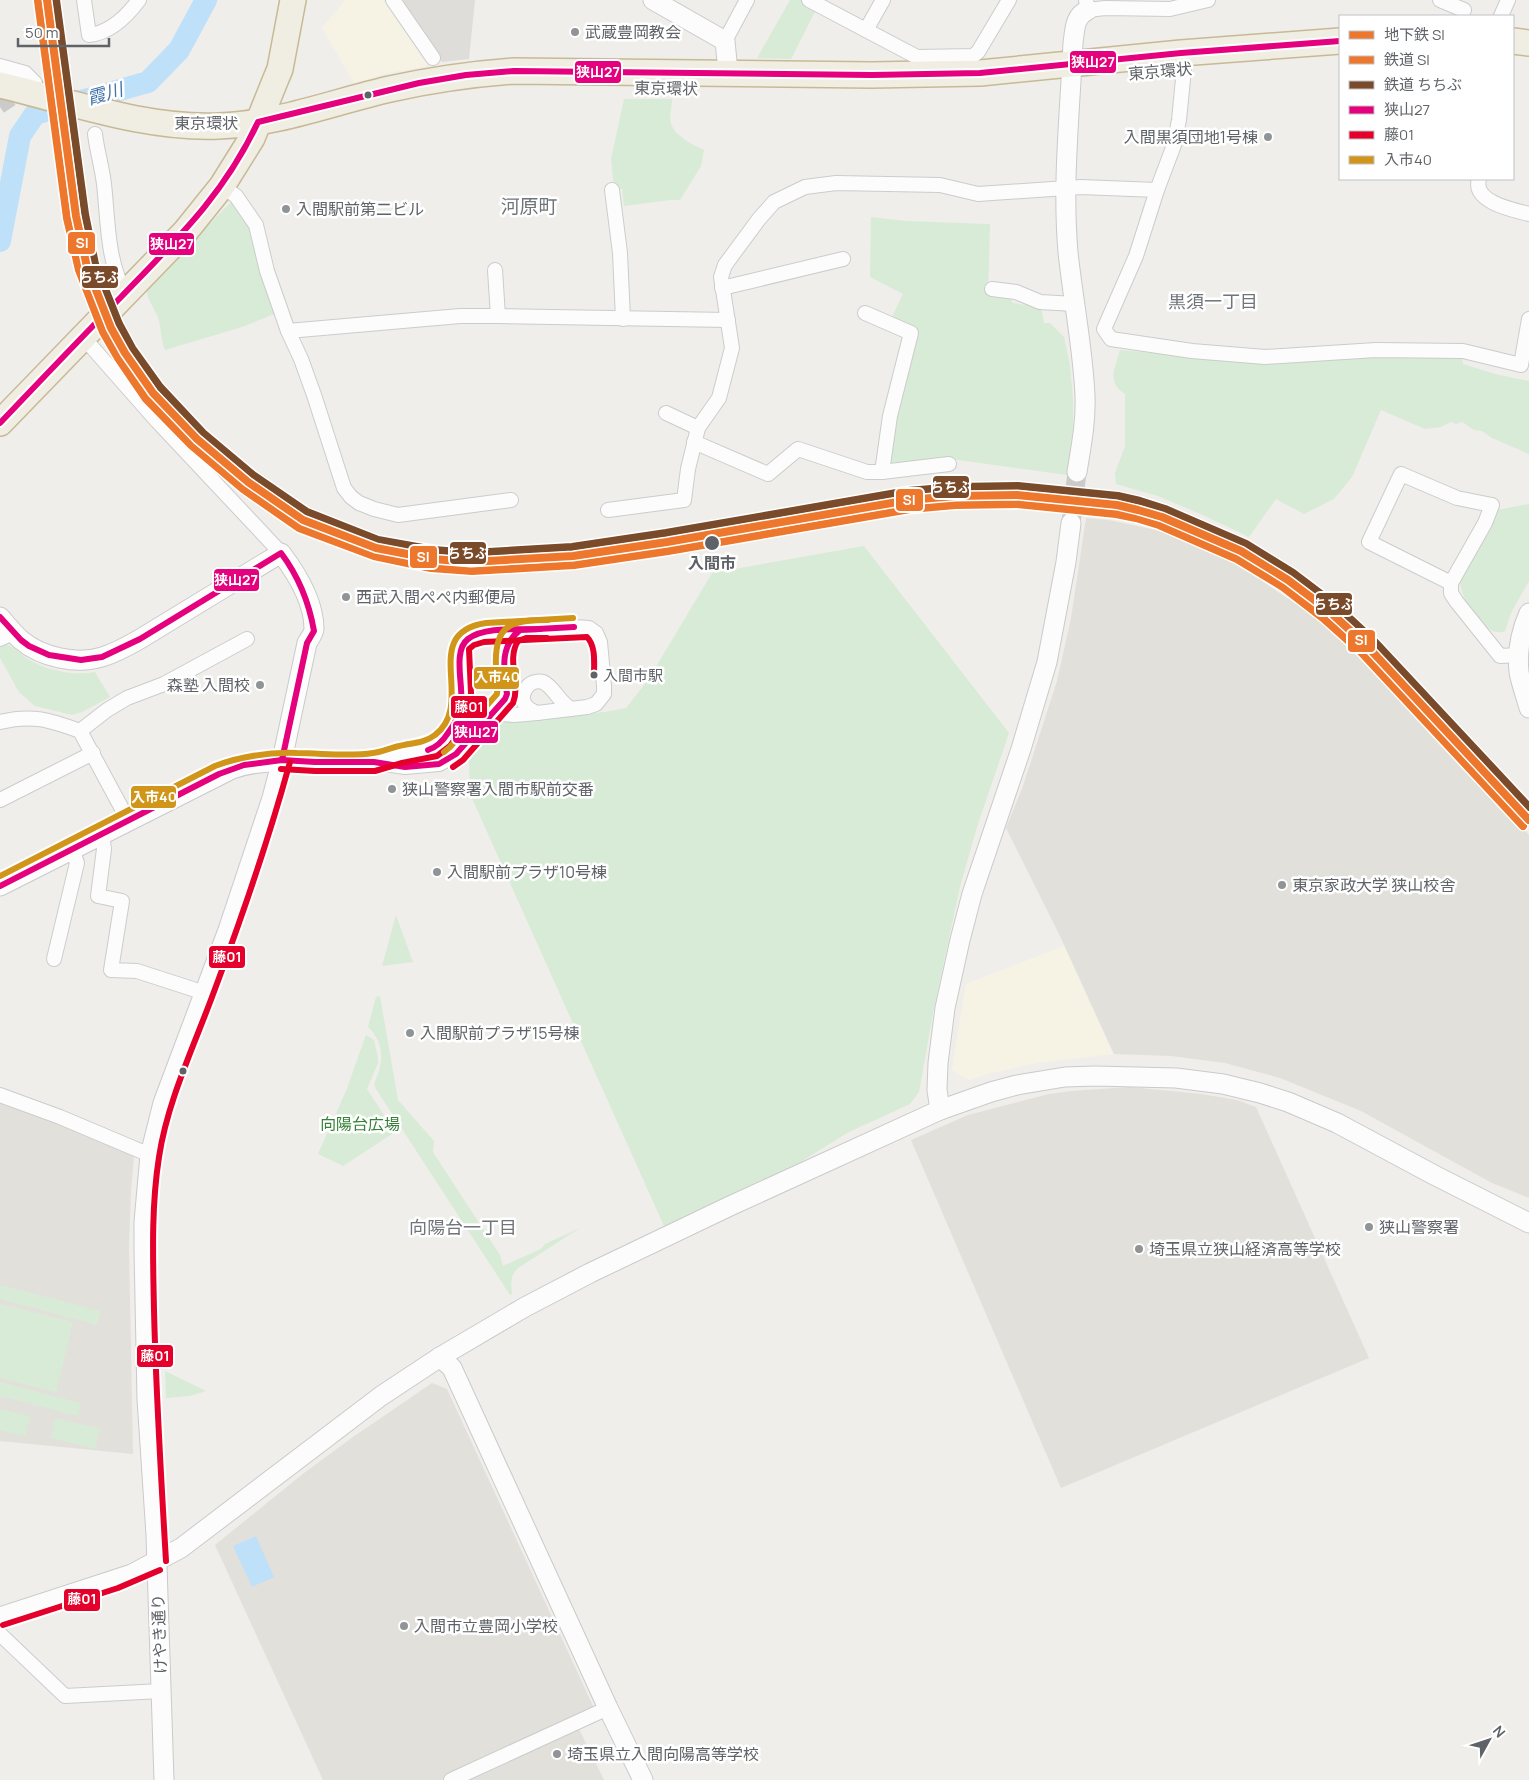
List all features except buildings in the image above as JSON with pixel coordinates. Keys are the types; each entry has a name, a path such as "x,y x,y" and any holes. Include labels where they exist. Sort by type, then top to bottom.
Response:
{"highway":[{"path":"0,423 185,232 222,186 255,130 280,69 293,0"},
{"name":"東京環状","path":"255,130 282,133 432,95 480,88 515,86 888,90 992,88 1072,72 1201,51 1339,41"},
{"path":"1514,41 1529,43"},
{"path":"1514,54 1529,56"},
{"name":"東京環状","path":"16,92 105,124 185,137 218,139 255,130 305,112 389,90 470,74 514,71 872,75 1072,72 1184,69 1339,55"}],"street":[{"path":"84,0 89,35 98,34 127,16 139,0"},
{"path":"393,0 433,58"},
{"path":"653,0 725,41"},
{"path":"728,72 725,41 747,0"},
{"path":"809,0 917,57 973,56 978,52 1009,0"},
{"path":"866,30 883,0"},
{"path":"1077,472 1084,431 1085,398 1068,252 1065,188 1077,19 1087,5 1105,8 1170,9 1208,0"},
{"path":"1440,0 1464,10"},
{"path":"1501,15 1508,0"},
{"path":"0,66 25,73 16,92"},
{"path":"1184,69 1179,120 1174,145 1157,190 1136,256 1104,329 1111,339 1192,351 1265,357 1376,350 1463,352 1522,365 1529,319"},
{"path":"105,124 103,181 114,264 118,281 125,293"},
{"path":"1479,180 1479,189 1486,199 1504,207 1529,214"},
{"path":"608,510 684,500 688,469 696,435 719,398 732,348 721,277 725,265 774,202 805,186 836,183 940,185 978,194 1065,188 1157,190"},
{"path":"222,186 236,196 256,225 267,271 288,332 301,359 312,389 344,488 351,498 374,509 398,515 511,500"},
{"path":"612,190 620,253 624,319"},
{"path":"722,288 843,258"},
{"path":"495,270 498,316"},
{"path":"992,289 1016,292 1040,302 1075,304"},
{"path":"865,312 911,333 890,416 882,472"},
{"path":"288,332 460,316 728,320"},
{"path":"83,337 157,422 281,553"},
{"path":"666,413 696,435 768,474 798,449 867,472 949,464"},
{"path":"1451,583 1369,542 1402,474 1457,498 1492,505 1485,523 1451,583 1451,593 1456,602 1500,656 1519,655"},
{"path":"940,1110 937,1090 938,1063 945,1008 960,940 972,894 1048,662 1071,523"},
{"name":"けやき通り","path":"0,617 7,636 51,655 77,660 101,658 140,639 281,553 298,578 309,602 314,630 307,643 282,760 263,828 205,993 163,1103 150,1155 145,1206 144,1250 148,1399 164,1780"},
{"name":"けやき通り","path":"246,574 260,569 268,569 284,576 293,589 298,602 303,632 307,643"},
{"path":"1529,613 1524,625 1519,655 1519,673 1529,708"},
{"path":"374,762 400,754 432,749 444,740 451,730 461,706 460,652 461,645 470,637 487,632 584,627 596,632 600,642 604,694 596,704 587,707 514,715 492,713"},
{"path":"0,886 232,769 256,762 282,760 374,762 405,767 439,764 456,754 505,699 507,694 504,653 508,639 520,630"},
{"path":"487,632 497,638 504,653"},
{"path":"80,731 106,710 127,698 164,684 247,639"},
{"path":"537,713 526,707 523,697 526,687 539,681 550,686 561,702 571,709"},
{"path":"0,722 24,717 40,718 80,731 128,820"},
{"path":"0,800 93,753"},
{"path":"102,834 104,849 98,896 122,901 111,970 137,971 205,993"},
{"path":"54,959 77,863 72,849"},
{"path":"0,1617 115,1580 156,1562 180,1548 360,1411 440,1358 525,1307 590,1273 730,1206 940,1110 1017,1085 1065,1077 1132,1076 1176,1078 1223,1084 1260,1093 1337,1122 1430,1173 1529,1223"},
{"path":"0,1095 60,1117 150,1155"},
{"path":"440,1358 452,1368 642,1780"},
{"path":"0,1634 65,1696 161,1691"},
{"path":"451,1780 608,1708"}],"shaded area":[{"path":"345,0 383,0 428,66 388,73 354,83 322,28"},
{"path":"404,0 475,0 469,59 442,62 401,4"},
{"name":"東京家政大学 狭山校舎","path":"1086,518 1109,520 1156,530 1193,544 1235,563 1305,610 1357,655 1529,835 1529,1198 1492,1183 1361,1111 1280,1078 1225,1063 1171,1056 1114,1054 1060,936 1006,828 1023,786 1057,681 1071,618"},
{"path":"1064,946 1113,1054 1037,1063 969,1080 952,1070 966,984"},
{"name":"埼玉県立狭山経済高等学校","path":"1130,1087 1201,1094 1237,1100 1256,1107 1369,1358 1061,1488 911,1140 968,1115 1049,1094"},
{"path":"0,1100 134,1154 129,1245 133,1454 0,1441"},
{"name":"入間市立豊岡小学校","path":"432,1383 447,1389 593,1706 588,1713 441,1780 323,1780 215,1545 304,1473"},
{"name":"埼玉県立入間向陽高等学校","path":"579,1729 604,1780 467,1780"}],"green space":[{"path":"790,0 801,0 817,8 791,59 757,58"},
{"path":"624,99 672,99 670,119 673,129 685,140 704,150 701,166 680,200 624,206 622,189 614,189 611,159"},
{"path":"232,201 251,226 277,313 242,327 165,350 159,322 146,288"},
{"path":"871,217 906,221 990,224 988,295 1010,297 1013,303 1041,307 1044,323 1050,323 1064,337 1070,365 1073,399 1073,431 1067,475 951,459 888,463 886,460 914,332 890,321 903,294 870,277"},
{"path":"1120,350 1267,364 1375,357 1462,357 1463,364 1495,374 1529,381 1529,454 1492,438 1482,431 1474,430 1462,422 1456,424 1451,422 1441,427 1425,429 1381,410 1352,477 1334,499 1304,514 1276,499 1249,537 1158,496 1116,484 1115,473 1125,446 1125,394 1119,389 1114,379 1114,369"},
{"path":"1529,504 1529,581 1511,613 1505,631 1497,632 1481,623 1474,614 1463,595 1460,578 1464,569 1475,556 1479,545 1487,536 1496,510"},
{"path":"864,546 1009,733 977,827 960,887 934,1008 919,1092 910,1104 847,1133 799,1163 664,1226 470,794 469,760 479,736 491,722 605,712 626,708 648,680 712,573"},
{"path":"4,644 37,664 53,670 70,673 95,672 110,697 82,712 72,715 35,706 19,692 0,658 0,646"},
{"path":"396,915 413,962 382,966"},
{"path":"380,996 398,1100 434,1141 433,1152 500,1255 503,1266 541,1249 545,1244 580,1228 518,1268 512,1277 512,1294 510,1295 376,1089 374,1084 381,1061 381,1054 378,1041 368,1027 376,997"},
{"name":"向陽台広場","path":"366,1035 374,1040 378,1058 378,1063 367,1089 395,1132 343,1166 318,1154 346,1091"},
{"path":"0,1285 101,1311 97,1325 0,1299"},
{"path":"0,1304 73,1322 56,1392 0,1378"},
{"path":"165,1371 206,1391 190,1396 166,1398"},
{"path":"0,1382 81,1403 78,1416 0,1396"},
{"path":"0,1409 30,1416 25,1436 0,1430"},
{"path":"55,1418 100,1429 95,1449 51,1438"}],"water":[{"path":"256,1536 274,1577 252,1587 233,1546"}],"waterway":[{"name":"霞川","path":"0,241 20,136 35,114 148,82 179,50 206,0"}],"tunnel":[{"path":"0,107 24,91"},
{"path":"1071,523 1077,472"}],"metro line":[{"name":"SI","path":"47,0 76,216 87,267 111,328 125,353 153,393 197,439 248,482 303,520 376,548 433,559 471,562 573,556 667,542 909,500 955,496 1017,495 1117,505 1138,510 1162,517 1241,551 1288,580 1329,611 1367,646 1529,820"}],"rail line":[{"name":"ちちぶ","path":"56,0 85,214 95,264 119,324 132,348 160,387 203,433 253,475 307,512 378,540 434,550 471,553 572,547 666,533 908,491 954,487 1018,486 1118,496 1140,501 1165,509 1246,544 1293,573 1334,604 1373,640 1529,807"},
{"name":"SI","path":"38,1 67,218 79,270 103,332 146,399 191,445 243,489 299,528 374,556 431,568 472,571 574,565 668,551 910,509 955,505 1017,504 1116,514 1136,518 1159,525 1237,559 1283,587 1323,618 1361,652 1523,826"}],"transit line":[{"name":"狭山27","path":"0,423 180,236 230,172 258,122 419,83 466,75 514,71 872,75 980,73 1181,53 1339,41"},
{"name":"狭山27","path":"0,617 21,640 29,646 49,655 81,660 102,657 140,639 281,553 293,571 302,590 314,631 307,643 282,760"},
{"name":"入市40","path":"0,876 215,766 245,757 276,753 364,754 380,752 427,740 435,735 446,721 451,705 451,654 455,640 466,629 486,623 573,618"},
{"name":"入市40","path":"444,752 497,694 496,653 502,634 514,624 524,621 548,620"},
{"name":"狭山27","path":"0,886 219,774 244,765 282,760 374,762 405,767 439,764 456,754 505,699 507,694 504,659 513,636 520,630 574,627"},
{"name":"狭山27","path":"428,750 444,739 459,713 462,698 460,660 463,645 468,639 493,630 540,629"},
{"name":"藤01","path":"281,769 375,771 437,756 450,746 458,735 469,708 471,693 469,649 474,645 484,642 587,637 593,650 594,675"},
{"name":"藤01","path":"453,767 463,760 513,703 515,696 513,656 518,641 526,638 547,638"},
{"name":"藤01","path":"166,1561 157,1404 153,1272 156,1176 163,1137 174,1096 244,910 273,822 290,762"},
{"name":"藤01","path":"3,1625 118,1588 160,1570"}],"place":[{"name":"武蔵豊岡教会","path":"575,32"},
{"name":"入間黒須団地1号棟","path":"1268,137"},
{"name":"入間駅前第二ビル","path":"286,209"},
{"name":"入間市","path":"712,543"},
{"name":"西武入間ぺぺ内郵便局","path":"346,597"},
{"name":"入間市駅","path":"594,675"},
{"name":"森塾 入間校","path":"260,685"},
{"name":"狭山警察署入間市駅前交番","path":"392,789"},
{"name":"入間駅前プラザ10号棟","path":"437,872"},
{"name":"東京家政大学 狭山校舎","path":"1282,885"},
{"name":"入間駅前プラザ15号棟","path":"410,1033"},
{"name":"狭山警察署","path":"1369,1227"},
{"name":"埼玉県立狭山経済高等学校","path":"1139,1249"},
{"name":"入間市立豊岡小学校","path":"404,1626"},
{"name":"埼玉県立入間向陽高等学校","path":"557,1754"}],"district":[{"name":"河原町","path":"529,206"},
{"name":"黒須一丁目","path":"1213,302"},
{"name":"向陽台一丁目","path":"463,1228"}]}
